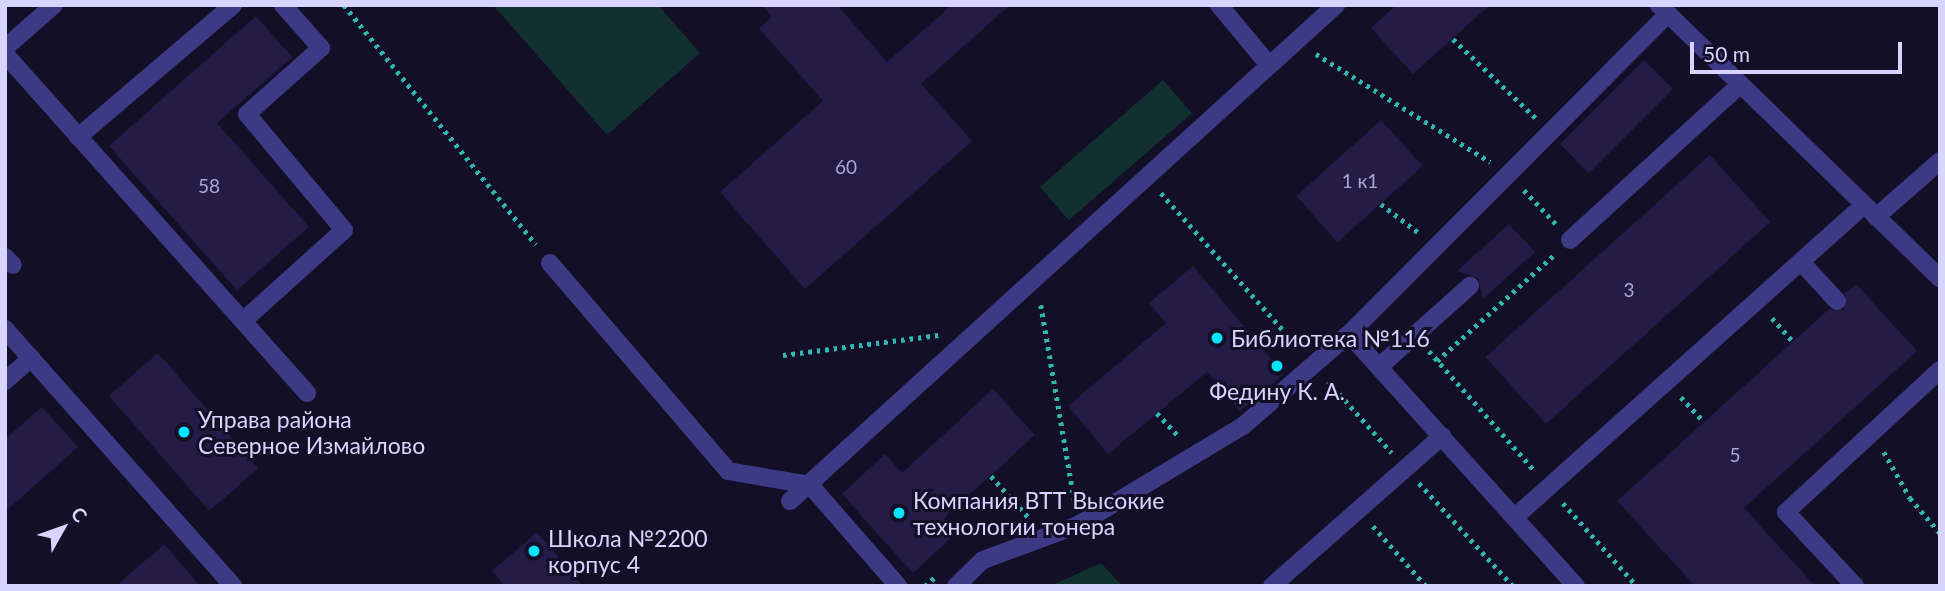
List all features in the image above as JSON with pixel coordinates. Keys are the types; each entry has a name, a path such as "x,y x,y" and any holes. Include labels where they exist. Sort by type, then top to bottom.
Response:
{"street":[{"path":"5,48 54,5"},
{"path":"78,137 233,5"},
{"path":"243,321 344,230 247,114 321,48 283,5"},
{"path":"1219,5 1269,65"},
{"path":"790,501 1336,5"},
{"path":"956,586 983,560 1078,525 1243,426 1349,334 1550,132 1663,10 1940,278"},
{"path":"5,54 307,393"},
{"path":"1570,240 1740,85"},
{"path":"1515,517 1801,262 1940,161"},
{"path":"1801,262 1837,301"},
{"path":"550,263 728,471 810,485 898,586"},
{"path":"1379,367 1470,286"},
{"path":"5,330 233,586"},
{"path":"1349,334 1576,586"},
{"path":"5,381 31,358"},
{"path":"1856,586 1786,512 1940,370"},
{"path":"1272,586 1442,436"}],"path":[{"path":"344,5 550,263"},
{"path":"1453,39 1550,132"},
{"path":"1295,41 1508,174 1570,240 1437,360"},
{"path":"1147,176 1315,366"},
{"path":"1381,204 1436,246"},
{"path":"1036,276 1077,513"},
{"path":"1757,302 1793,341"},
{"path":"783,355 978,329"},
{"path":"1415,335 1637,586"},
{"path":"1667,382 1704,422"},
{"path":"1157,413 1190,449"},
{"path":"1873,431 1910,498 1940,533"},
{"path":"991,476 1037,526"},
{"path":"1359,509 1426,586"}],"green space":[{"path":"493,5 658,5 700,53 607,135"},
{"path":"1163,80 1192,113 1069,220 1040,187"},
{"path":"1101,563 1122,586 1050,586"}],"building":[{"path":"762,5 837,5 887,62 952,5 1010,5 921,84 972,141 805,289 720,192 823,101 759,28 772,17"},
{"path":"1396,5 1490,5 1413,74 1371,28"},
{"path":"256,16 292,57 217,123 309,227 237,290 109,146"},
{"path":"1644,60 1673,89 1589,173 1560,144"},
{"path":"1381,120 1422,166 1338,242 1296,196"},
{"path":"1710,155 1770,222 1546,424 1486,357"},
{"path":"1509,224 1535,252 1483,299 1478,278 1457,271"},
{"path":"1193,266 1284,374 1240,411 1207,372 1108,454 1068,406 1166,323 1149,303"},
{"path":"1856,284 1917,351 1744,508 1815,586 1695,586 1617,501 1829,309 1844,310 1845,293"},
{"name":"Управа района Северное Измайлово","path":"158,353 258,468 209,511 109,396"},
{"path":"993,389 1035,435 943,519 956,533 913,573 842,494 885,454 902,473"},
{"path":"42,407 78,447 5,512 5,439"},
{"name":"Школа №2200 корпус 4","path":"537,532 583,586 505,586 492,571"},
{"path":"164,544 200,586 116,586"}],"place":[{"name":"Библиотека №116","path":"1217,338"},
{"name":"Федину К. А.","path":"1277,366"},
{"name":"Управа района Северное Измайлово","path":"184,432"},
{"name":"Компания ВТТ Высокие технологии тонера","path":"899,513"},
{"name":"Школа №2200 корпус 4","path":"534,551"}]}
